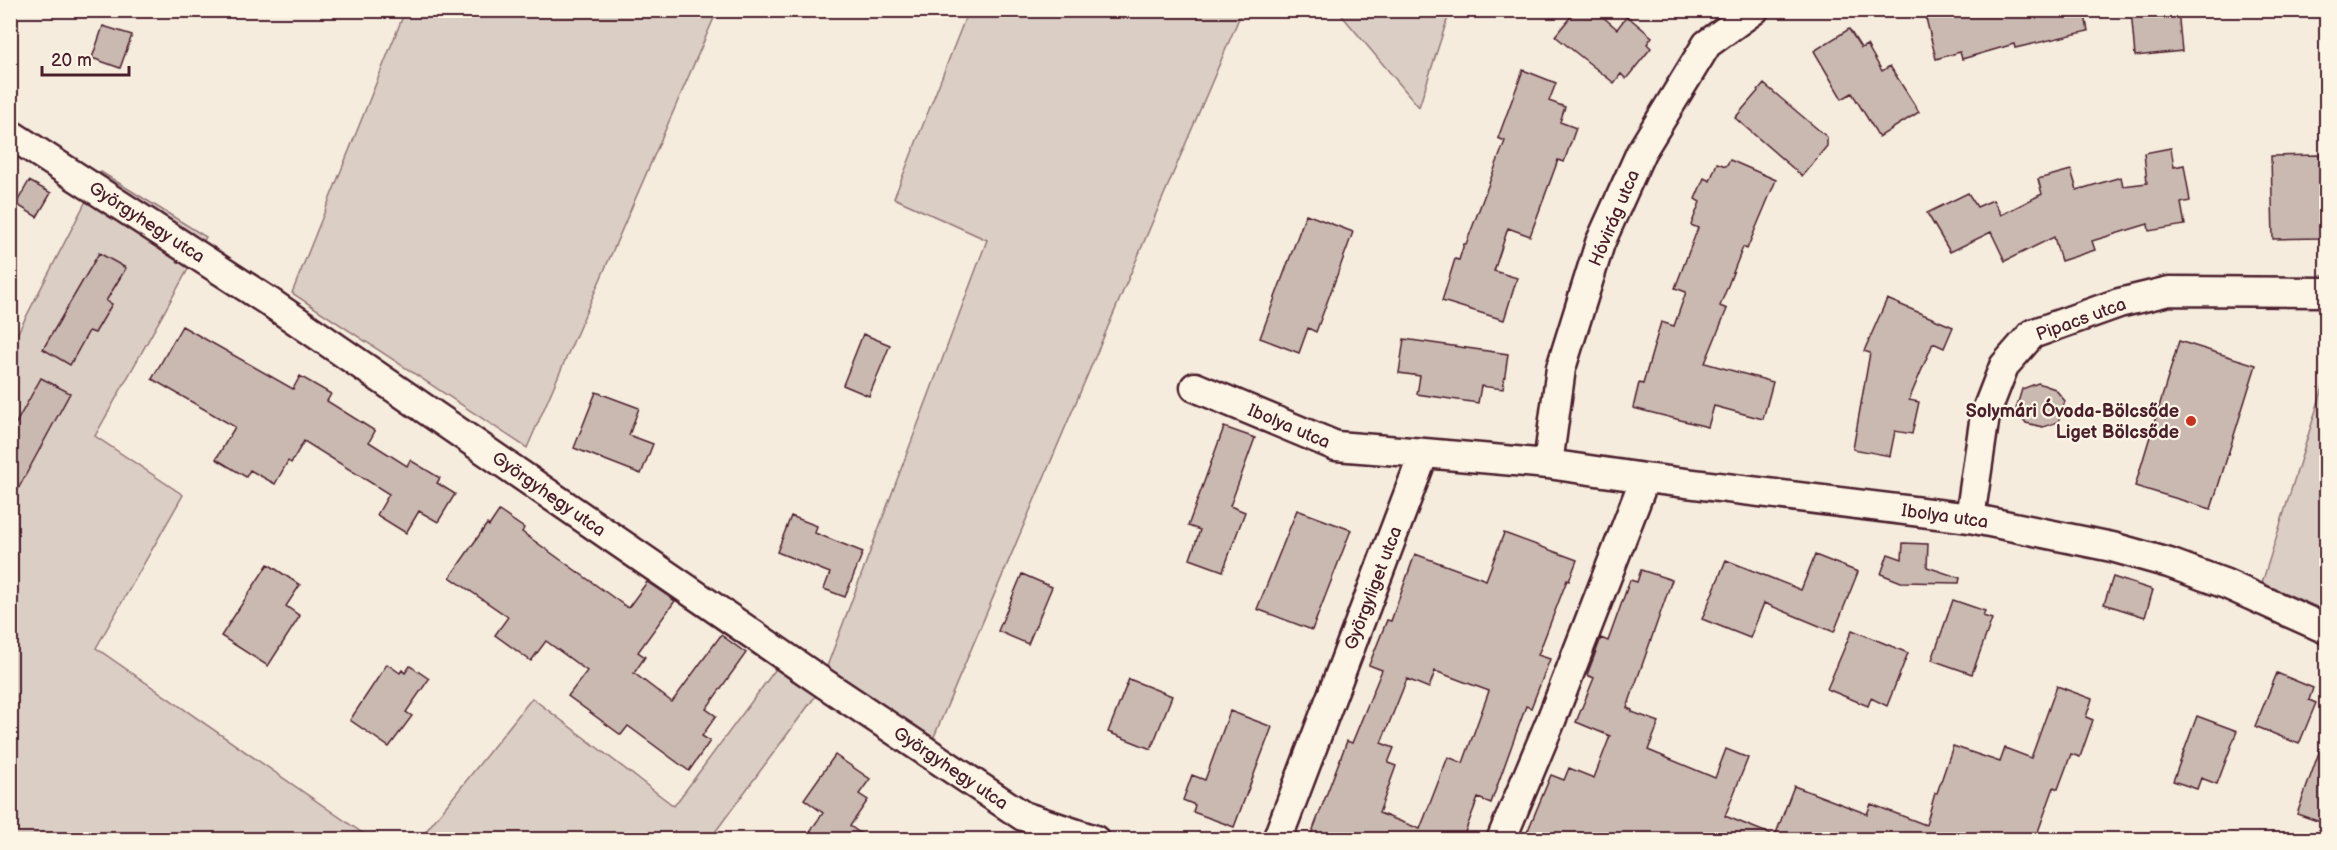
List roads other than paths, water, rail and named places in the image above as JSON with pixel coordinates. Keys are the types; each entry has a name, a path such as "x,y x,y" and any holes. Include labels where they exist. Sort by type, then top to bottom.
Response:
{"street":[{"name":"Hóvirág utca","path":"1548,464 1561,368 1604,233 1641,152 1707,44 1754,10"},
{"name":"Györgyhegy utca","path":"10,134 271,303 825,684 1023,816 1095,840"},
{"name":"Pipacs utca","path":"1970,518 1985,415 2004,366 2032,334 2119,303 2169,291 2326,292"},
{"name":"Ibolya utca","path":"1195,387 1336,446 1424,453"},
{"path":"1424,453 1548,464"},
{"name":"Györgyliget utca","path":"1277,840 1424,453"},
{"name":"Ibolya utca","path":"1548,464 1970,518 2112,547 2169,563 2226,584 2326,629"},
{"path":"1501,840 1552,718 1645,478"}],"place":[{"name":"Solymári Óvoda-Bölcsőde Liget Bölcsőde","path":"2191,421"}]}
